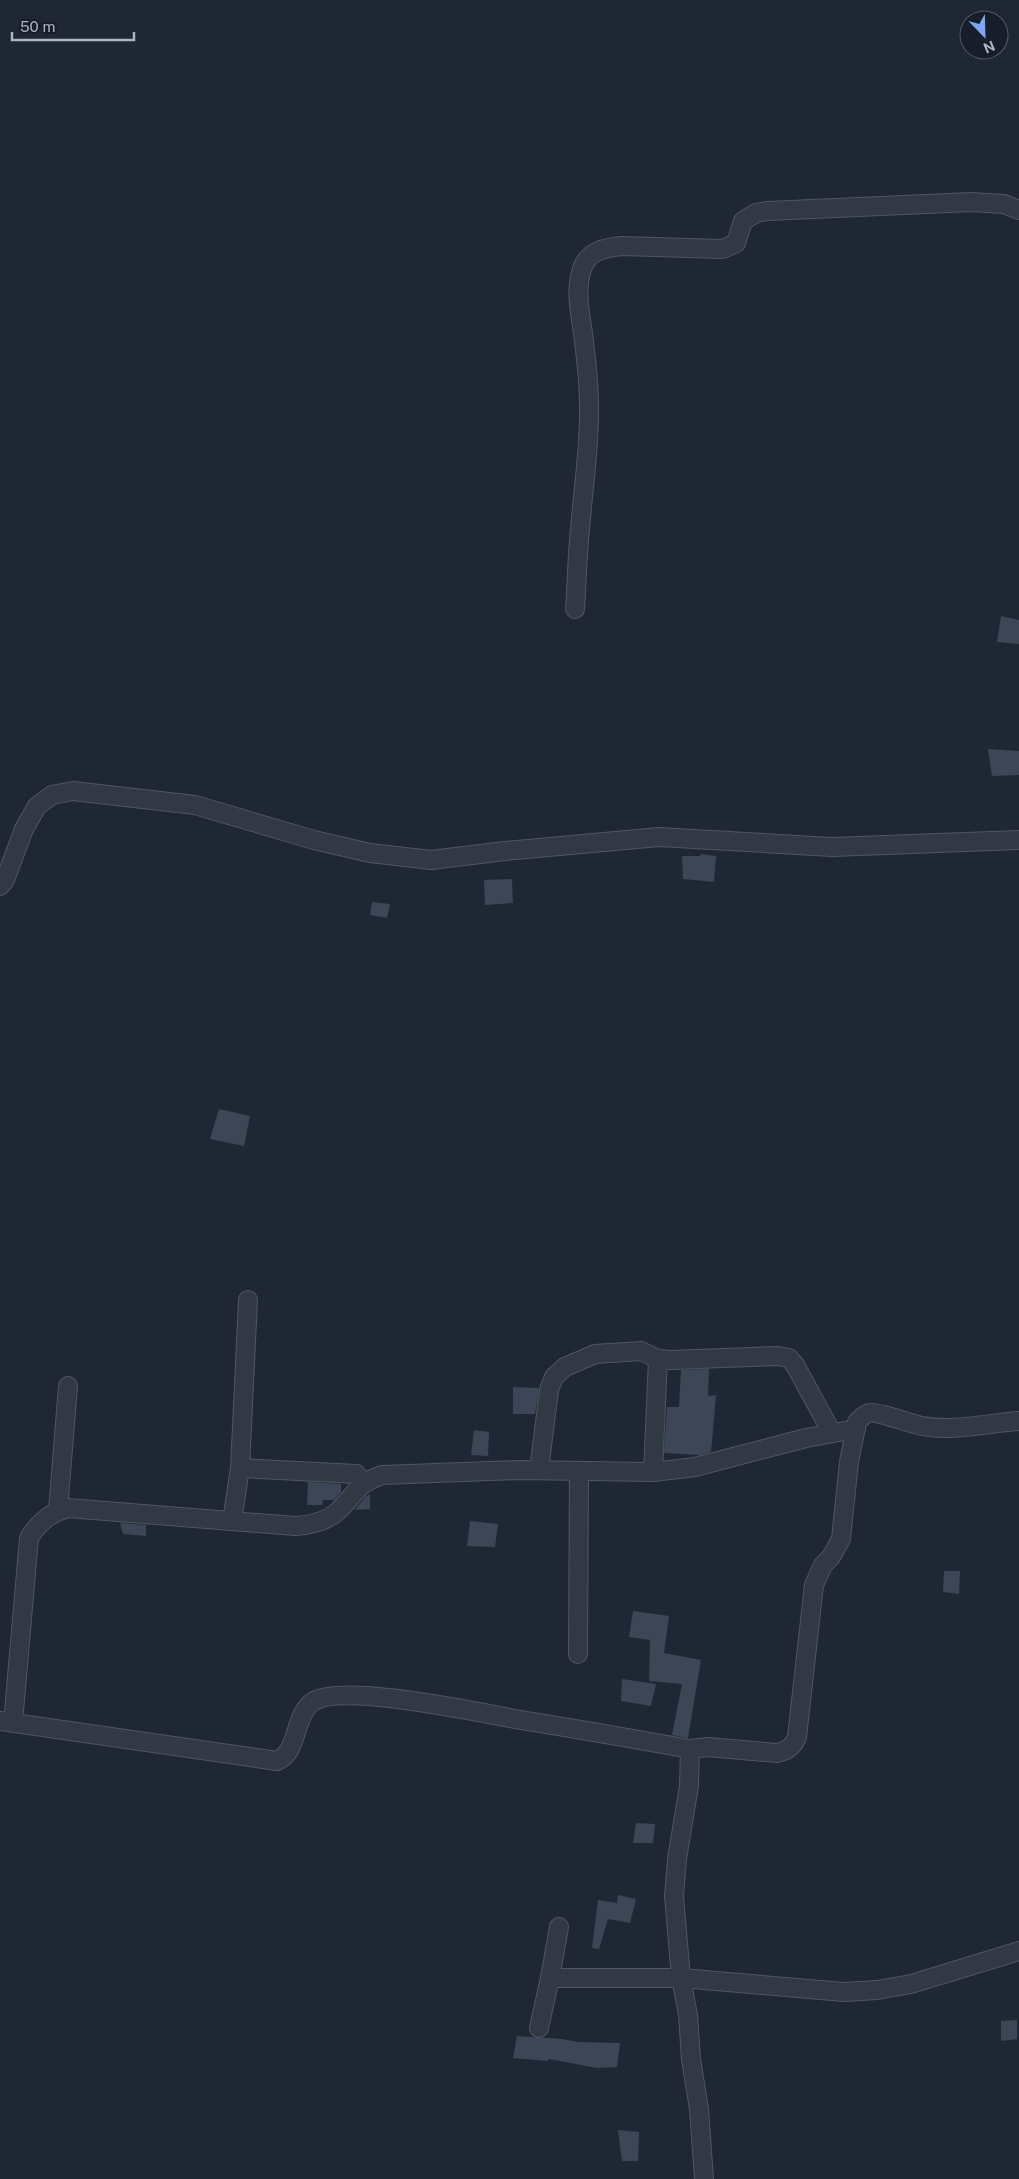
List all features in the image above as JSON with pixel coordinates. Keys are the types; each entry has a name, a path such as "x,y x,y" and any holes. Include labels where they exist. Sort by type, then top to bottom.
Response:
{"street":[{"path":"575,609 580,530 588,462 589,405 579,304 579,286 582,269 595,252 606,247 621,246 723,249 736,243 743,221 756,213 768,211 971,202 1004,204 1019,210"},
{"path":"0,886 5,880 24,829 37,806 52,794 73,791 194,806 314,840 370,853 431,860 505,851 659,837 832,847 1019,840"},
{"path":"232,1521 240,1468 248,1300"},
{"path":"538,1470 549,1390 554,1377 564,1367 595,1354 641,1351 658,1360 737,1359 778,1356 789,1358 795,1365 832,1433"},
{"path":"653,1472 658,1360"},
{"path":"58,1511 68,1386"},
{"path":"856,1429 806,1438 695,1467 653,1472 538,1470 382,1475 363,1483 337,1511 311,1525 294,1526 68,1508 58,1511 39,1523 30,1538 7,1722 277,1761 285,1756 306,1710 314,1702 326,1697 344,1695 397,1699 690,1748 708,1747 777,1753 784,1751 794,1744 797,1737 814,1585 823,1565 831,1557 842,1540 849,1462 856,1429 857,1422 870,1412 900,1421 945,1429 1019,1421"},
{"path":"240,1468 356,1474 363,1483"},
{"path":"578,1654 579,1471"},
{"path":"690,1748 689,1786 677,1859 674,1896 681,1978 688,2016 691,2059 699,2110 704,2179"},
{"path":"539,2028 559,1927"},
{"path":"550,1978 681,1978 844,1992 878,1990 911,1984 1019,1951"}],"building":[{"path":"1001,616 1019,620 1019,644 997,642"},
{"path":"988,749 1019,751 1019,775 992,776"},
{"path":"701,854 716,856 714,882 683,879 682,856 700,856"},
{"path":"512,879 513,903 485,905 484,880"},
{"path":"372,902 390,904 387,918 370,915"},
{"path":"219,1109 250,1116 244,1146 210,1139"},
{"path":"709,1369 708,1396 716,1395 711,1452 700,1455 664,1453 667,1407 679,1407 681,1370"},
{"path":"513,1387 539,1388 535,1414 513,1414"},
{"path":"474,1430 489,1432 488,1456 471,1455"},
{"path":"308,1482 341,1484 341,1492 334,1500 323,1500 322,1505 307,1505"},
{"path":"370,1494 370,1509 355,1510 365,1497"},
{"path":"470,1521 498,1524 495,1547 467,1546"},
{"path":"120,1523 146,1525 146,1536 123,1534"},
{"path":"944,1571 960,1571 959,1594 943,1592"},
{"path":"633,1611 669,1616 664,1653 701,1660 688,1738 672,1735 682,1684 649,1681 650,1640 629,1637"},
{"path":"622,1679 656,1684 651,1706 621,1701"},
{"path":"636,1823 655,1824 653,1843 633,1843"},
{"path":"618,1895 636,1899 630,1923 608,1919 599,1949 592,1948 598,1900 617,1903"},
{"path":"1017,2020 1017,2039 1001,2041 1001,2021"},
{"path":"517,2036 578,2042 620,2043 617,2067 597,2068 549,2059 548,2061 513,2058"},
{"path":"618,2130 639,2132 638,2161 622,2161"}]}
